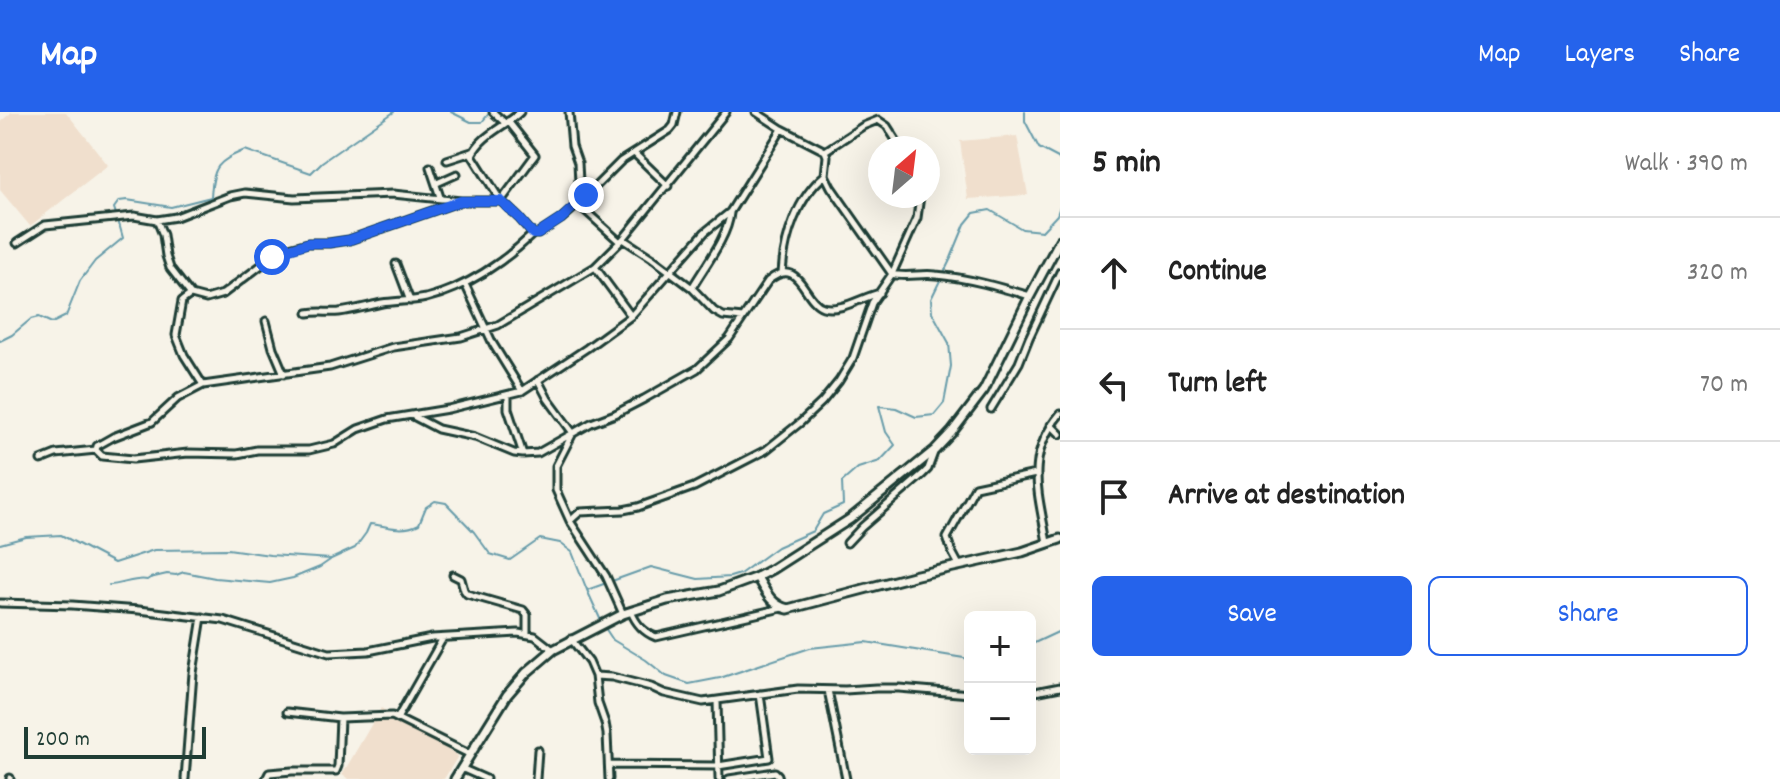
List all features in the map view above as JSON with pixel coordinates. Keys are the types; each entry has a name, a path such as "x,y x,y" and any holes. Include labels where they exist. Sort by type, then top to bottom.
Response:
{"main road":[{"path":"455,779 507,695 526,673 553,650 627,612 667,600 719,591 757,577 850,519 935,450 984,390 1060,240"},
{"path":"757,577 770,598 788,609 1060,539"}],"street":[{"path":"494,112 535,155 501,201"},
{"path":"520,112 478,144 473,158 501,201 533,234"},
{"path":"569,112 579,182 586,195"},
{"path":"308,313 339,312 410,301 465,284 517,249 533,234 561,219 621,161 670,130 677,112"},
{"path":"96,450 97,446 113,437 152,422 178,398 203,385 330,367 393,347 487,330 595,267 622,241 726,112"},
{"path":"756,112 825,151 825,175 831,187 892,274 957,277 1030,296"},
{"path":"825,151 873,121 883,120 894,136"},
{"path":"96,450 102,456 133,459 188,453 309,450 334,444 374,423 522,391 631,316 705,232 730,212 782,129"},
{"path":"447,160 473,152"},
{"path":"634,153 668,186"},
{"path":"430,167 440,197"},
{"path":"437,183 457,174"},
{"path":"782,273 783,254 793,223 811,189 825,175"},
{"path":"17,243 45,225 134,216 157,220 184,215 245,193 294,198 379,193 461,201 501,201"},
{"path":"157,220 170,268 191,295 206,299 223,294 289,248 308,243 349,240 461,201"},
{"path":"578,204 622,241 637,247 692,288 714,311 723,316 744,318"},
{"path":"570,521 580,512 638,507 694,487 745,462 786,436 822,402 853,358 872,303 892,274 917,218 918,208"},
{"path":"692,288 716,248 730,212"},
{"path":"396,264 410,301"},
{"path":"595,267 631,316"},
{"path":"991,409 1019,363 1060,272"},
{"path":"413,416 438,429 467,435 523,454 538,453 697,369 729,339 768,281 776,275 792,274 819,305 825,307 837,308 880,293"},
{"path":"465,284 504,364 522,391"},
{"path":"191,295 182,301 176,335 203,385"},
{"path":"266,321 284,374"},
{"path":"538,380 573,433"},
{"path":"508,395 508,409 523,454"},
{"path":"1047,544 1036,474 1042,444 1060,414"},
{"path":"1051,425 1060,434"},
{"path":"573,433 554,472 556,490 570,521 639,626 656,637 782,608"},
{"path":"41,460 56,454 96,450"},
{"path":"847,543 928,469 935,450"},
{"path":"959,566 947,538 975,487 1036,474"},
{"path":"453,575 461,579 467,594 523,610 527,615 527,634"},
{"path":"0,603 114,608 202,617 240,624 329,653 368,651 421,639 518,633 535,636 553,650"},
{"path":"185,779 193,673 202,617"},
{"path":"398,717 443,638"},
{"path":"571,639 589,662 595,676 598,703 605,723 609,779"},
{"path":"595,676 612,677 692,700 717,701 798,689 888,688 964,694"},
{"path":"1036,692 1060,687"},
{"path":"828,690 846,779"},
{"path":"609,765 718,766 770,758 760,694"},
{"path":"717,701 719,779"},
{"path":"287,712 340,718 398,717 469,754"},
{"path":"266,779 269,773 283,771 336,771 340,718"},
{"path":"536,779 538,750"},
{"path":"461,768 486,779"},
{"path":"729,779 773,772 777,772 779,779"}],"shaded area":[{"path":"12,112 66,112 108,165 30,226 0,190 0,122"},
{"path":"1017,136 1028,195 968,199 960,141"},
{"path":"381,708 458,756 444,779 349,779 342,775"}],"waterway":[{"path":"116,214 114,208 119,201 171,207 211,197 218,166 245,150 311,173 394,112"},
{"path":"451,112 471,122 482,122 490,112"},
{"path":"1025,112 1025,121 1039,148 1060,161"},
{"path":"587,590 651,567 698,579 730,577 740,574 777,547 813,531 823,514 843,505 842,482 858,468 880,461 895,445 886,432 879,406 896,408 916,417 934,415 944,403 951,366 949,343 932,312 931,299 965,224 974,213 990,210 1022,229 1042,231 1057,215 1060,206"},
{"path":"0,341 31,319 39,317 52,323 66,316 80,281 95,261 123,238 118,220"},
{"path":"0,544 26,537 61,535 114,563 154,550 228,549 331,559 355,548 370,524 401,528 419,524 426,507 435,501 446,503 490,554 510,560 540,539 560,543 572,552 602,623"},
{"path":"109,585 184,572 270,583 293,578 330,560"},
{"path":"605,628 613,640 666,676 689,684 720,678 810,648 866,642 964,658"},
{"path":"1036,642 1060,631"}],"route":[{"path":"272,257 308,243 349,240 461,201 501,201 535,235 561,219 586,195"}]}
